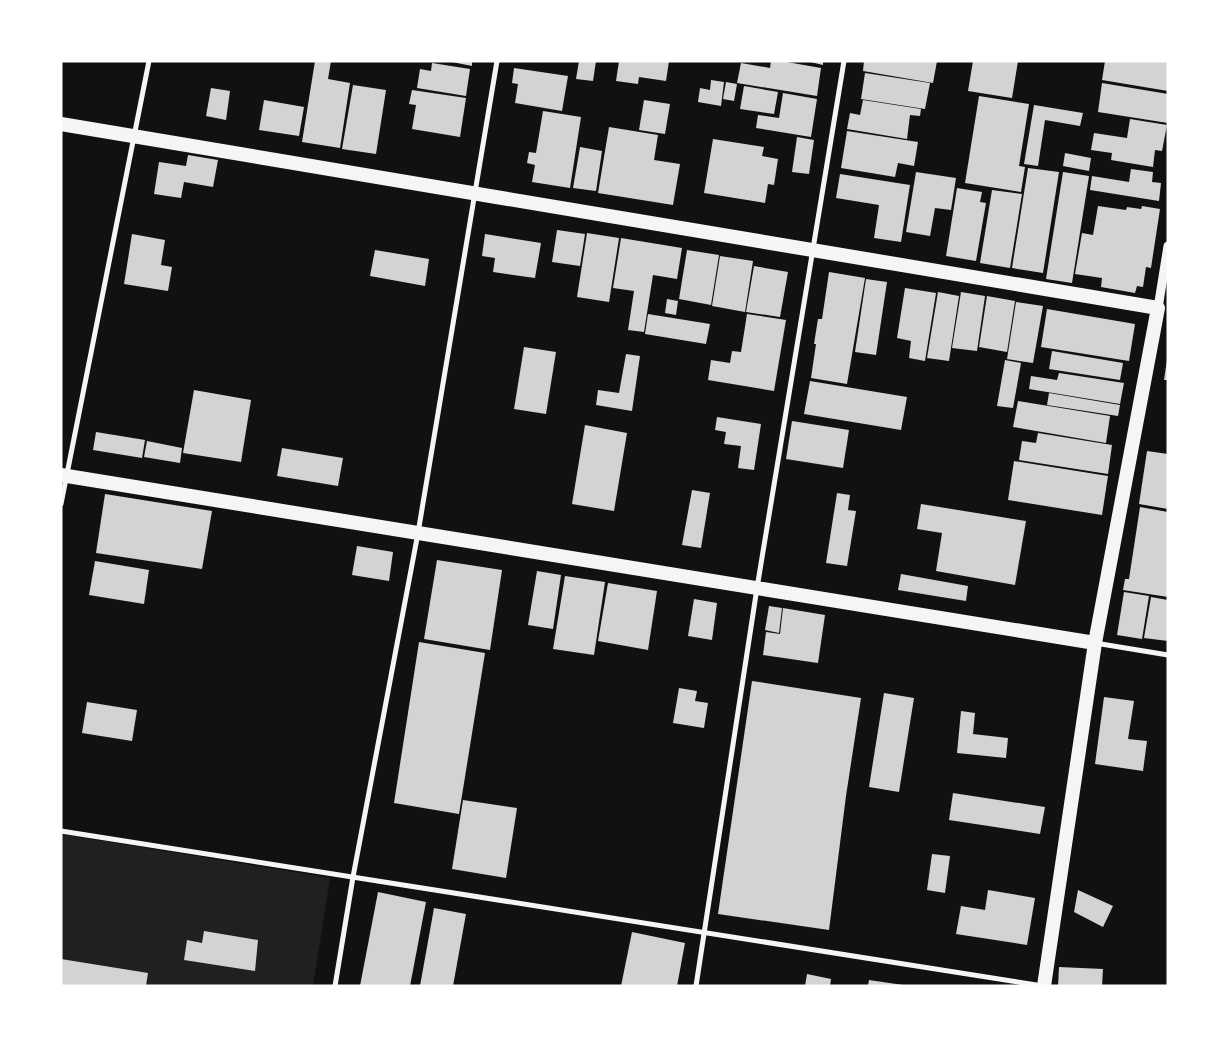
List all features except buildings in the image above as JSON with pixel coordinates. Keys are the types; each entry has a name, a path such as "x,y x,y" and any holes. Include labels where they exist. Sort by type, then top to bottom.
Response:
{"highway":[{"path":"61,124 1160,308 1095,643 1043,986"},
{"path":"64,475 1095,643"}],"street":[{"path":"61,504 64,475 149,61"},
{"path":"335,986 353,877 418,533 497,61"},
{"path":"696,986 757,588 844,61"},
{"path":"1160,308 1168,246"},
{"path":"1095,643 1168,655"},
{"path":"61,831 1043,986"}],"shaded area":[{"path":"61,834 330,878 313,986 61,986"}]}
